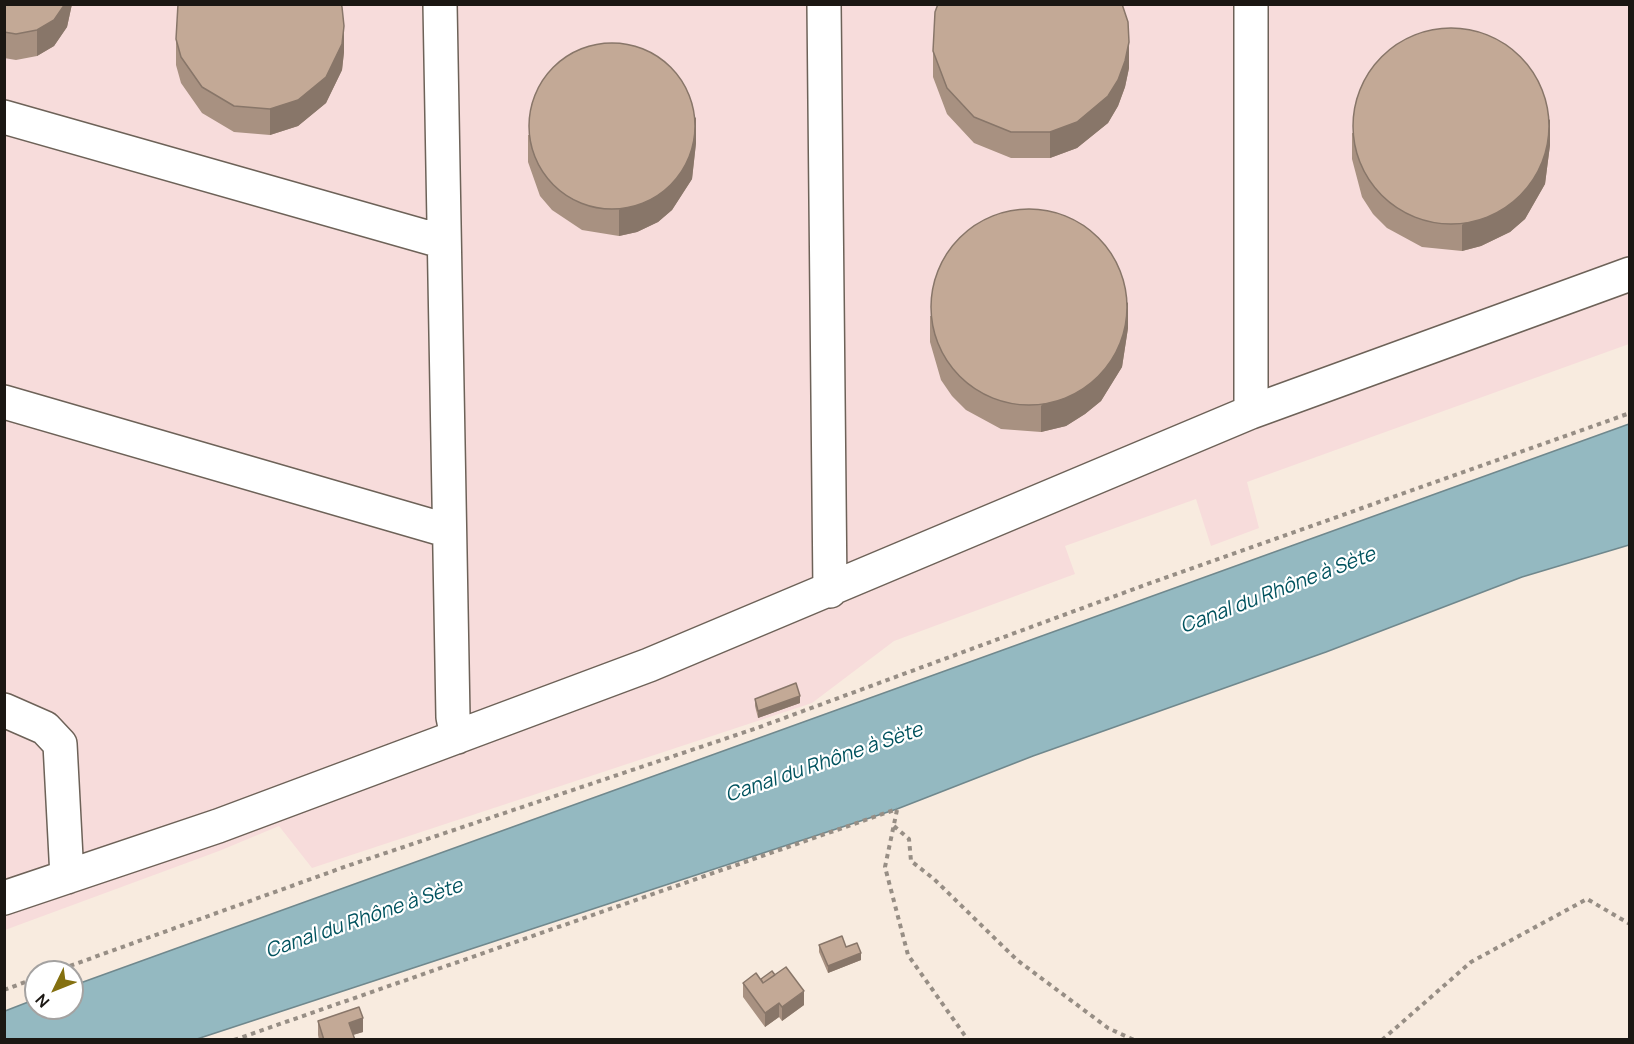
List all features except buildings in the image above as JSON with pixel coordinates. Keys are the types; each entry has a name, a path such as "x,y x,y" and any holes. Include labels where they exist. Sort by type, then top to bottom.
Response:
{"lane":[{"path":"440,4 453,717 457,737"},
{"path":"1251,4 1251,412"},
{"path":"818,6 830,591"},
{"path":"4,117 444,242"},
{"path":"4,898 218,826 649,665 830,591 1251,412 1629,274"},
{"path":"4,402 449,531"},
{"path":"4,710 45,728 60,744 67,877"}],"path":[{"path":"84,961 346,866 757,728 1145,585 1629,413"},
{"path":"234,1040 897,809 885,867 908,955 968,1040"},
{"path":"894,826 909,839 911,861 934,879 1017,960 1108,1028 1134,1040"},
{"path":"1382,1040 1471,962 1587,900 1629,924"},
{"path":"4,990 24,982"}],"shaded area":[{"path":"5,5 1629,5 1629,344 1247,482 1259,528 1211,546 1196,499 1065,546 1075,574 894,641 812,703 312,868 279,826 219,851 5,930"}],"water":[{"name":"Canal du Rhône à Sète","path":"1629,424 1629,545 1522,577 1326,652 1033,756 897,809 197,1039 5,1039 5,1011 24,1004 24,1020 84,1020 84,982"}]}
